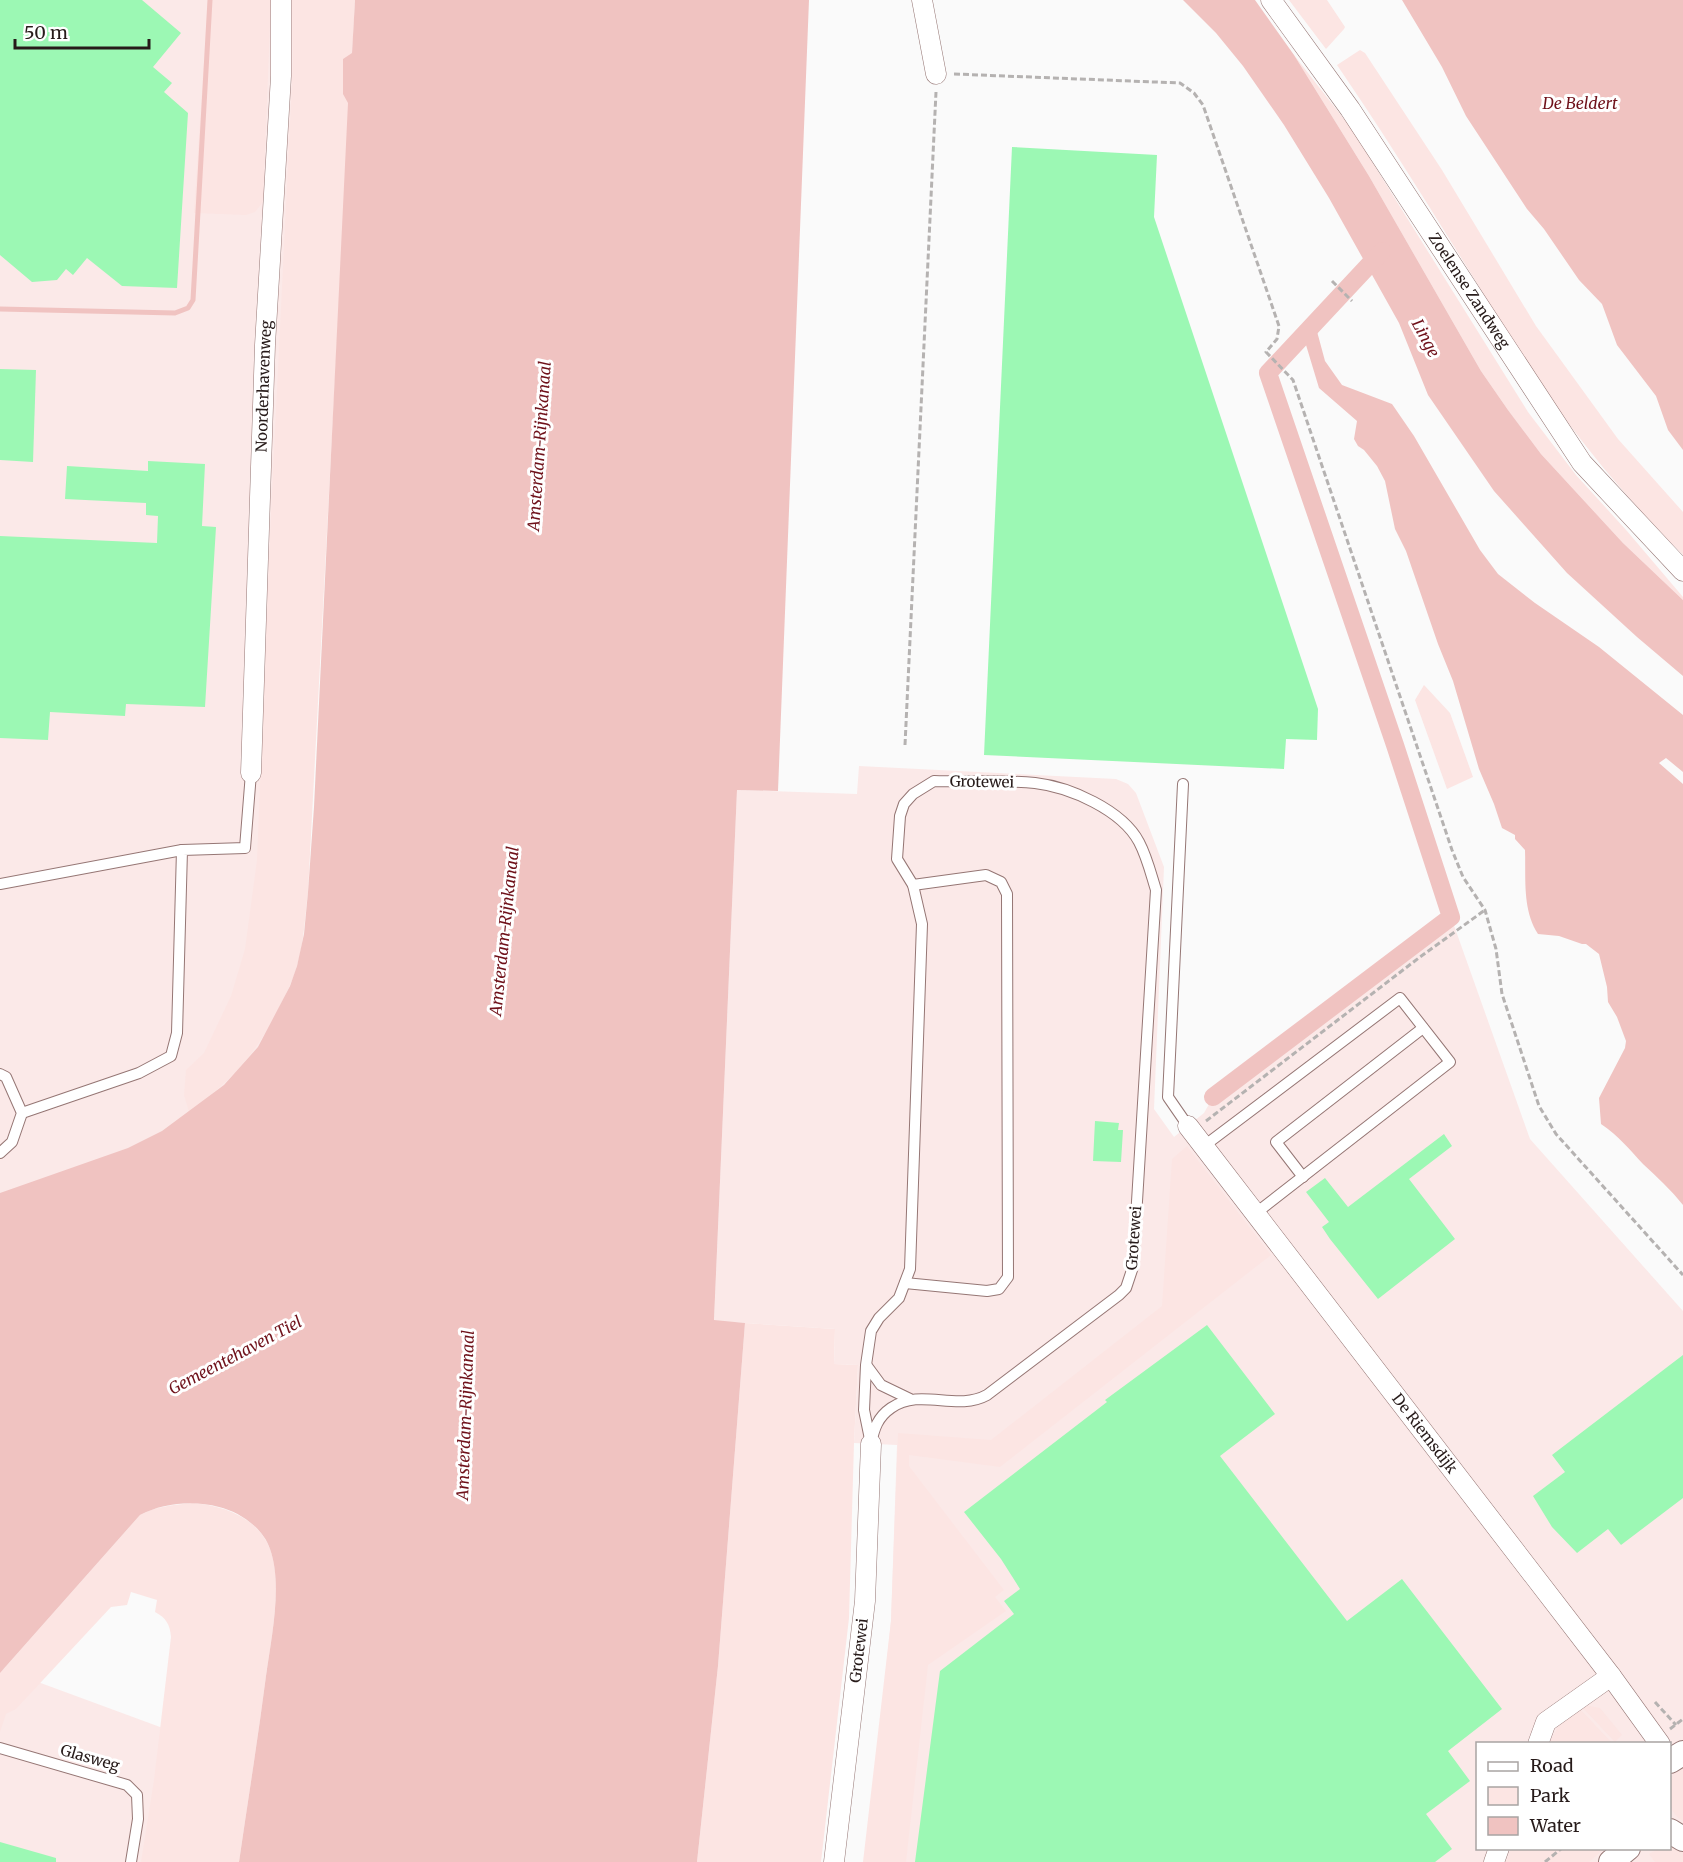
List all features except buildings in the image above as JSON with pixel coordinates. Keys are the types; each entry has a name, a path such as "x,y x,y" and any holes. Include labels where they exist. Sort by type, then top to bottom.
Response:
{"street":[{"name":"Noorderhavenweg","path":"251,773 265,345 280,76 280,0"},
{"path":"922,0 936,74"},
{"name":"Zoelense Zandweg","path":"1271,0 1350,109 1582,462 1683,571"},
{"name":"De Riemsdijk","path":"1195,1135 1662,1742"},
{"name":"Grotewei","path":"834,1862 865,1601 871,1444"},
{"path":"1538,1742 1546,1722 1611,1676"},
{"path":"1611,1862 1626,1850"}],"lane":[{"path":"0,884 182,850 245,848 251,773"},
{"name":"Grotewei","path":"871,1444 878,1420 899,1403 910,1399 961,1403 976,1401 996,1388 1126,1288 1133,1267 1156,890 1139,842 1117,816 1070,792 1034,783 934,781 913,794 904,804 900,816 897,859 912,885"},
{"path":"1183,784 1168,1097 1195,1135 1400,998 1450,1062 1256,1213"},
{"path":"22,1113 139,1073 171,1056 177,1033 182,850"},
{"path":"871,1444 864,1410 866,1365 871,1331 879,1318 899,1298 910,1269 922,924 912,885 986,875 1001,882 1007,894 1008,1277 999,1288 987,1291 905,1283"},
{"path":"1303,1177 1276,1142 1423,1028"},
{"path":"0,1074 6,1077 22,1113 12,1142 0,1153"},
{"path":"866,1365 881,1385 910,1399"},
{"name":"Glasweg","path":"0,1748 128,1785 137,1795 138,1819 131,1862"}],"path":[{"path":"905,745 937,103 936,74 1180,83 1194,93 1210,119 1279,326 1276,339 1266,352 1293,380 1452,850 1463,877 1485,910 1496,949 1502,994 1539,1106 1556,1134 1683,1275"},
{"path":"1332,281 1352,301"},
{"path":"1195,1135 1420,957 1485,910"},
{"path":"1545,1862 1560,1850"}],"shaded area":[{"path":"0,0 321,0 266,1111 0,1257"},
{"path":"859,766 1116,779 1128,784 1136,793 1164,867 1154,1109 1174,1137 1204,1113 1213,1097 1451,917 1530,1139 1683,1311 1683,1862 875,1862 885,1680 891,1621 897,1445 854,1443 858,1365 834,1364 835,1329 714,1321 737,790 857,794"},
{"path":"0,1668 217,1748 190,1862 0,1862"}],"green space":[{"path":"208,0 271,0 263,202 255,212 246,215 194,213"},
{"path":"292,0 355,0 308,892 303,939 297,966 270,1025 251,1054 230,1078 189,1112 184,1095 186,1070 204,1053 231,996 245,949 257,860 293,62"},
{"path":"1289,0 1327,0 1345,27 1344,29 1326,49"},
{"path":"1360,50 1365,53 1442,170 1536,326 1618,439 1683,512 1683,555 1646,517 1595,457 1519,353 1407,172 1337,65"},
{"path":"1294,55 1351,128 1528,412 1576,475 1627,531 1683,597 1683,600 1623,543 1541,454 1508,410 1481,371 1369,176"},
{"path":"1424,685 1450,713 1473,777 1447,789 1415,700"},
{"path":"1187,1146 1271,1255 1000,1467 909,1455 909,1466 1004,1590 995,1597 1006,1611 928,1665 906,1862 863,1862 891,1621 898,1433 991,1440 1162,1306 1172,1159"},
{"path":"745,1323 835,1329 834,1364 858,1365 849,1618 821,1862 697,1862 718,1666"},
{"path":"192,1503 227,1510 238,1515 248,1521 264,1538 274,1562 276,1578 271,1646 239,1862 141,1862 154,1780 171,1637 167,1622 155,1612 157,1600 131,1592 127,1605 111,1607 16,1709 6,1714 0,1732 0,1673 140,1515 172,1505"},
{"path":"1582,1707 1600,1708 1622,1735 1615,1742"},
{"path":"1579,1708 1611,1742 1550,1742 1557,1728"},
{"path":"1683,1766 1683,1821 1678,1818 1671,1806 1671,1779"},
{"path":"1671,1843 1683,1844 1683,1862 1655,1862 1649,1854 1656,1850 1671,1850"},
{"path":"1510,1850 1603,1850 1589,1862 1506,1862"}],"water":[{"path":"355,0 809,0 778,791 737,790 714,1320 745,1323 718,1666 697,1862 239,1862 273,1629 276,1579 267,1541 250,1522 227,1509 189,1503 168,1505 140,1515 0,1673 0,1193 128,1148 162,1131 224,1085 258,1047 290,986 304,934 314,807 348,103 343,94 343,59 352,53"},
{"name":"Linge","path":"1183,0 1255,0 1294,55 1369,176 1481,371 1508,410 1541,454 1623,543 1683,600 1683,676 1567,573 1494,491 1428,395 1399,323 1329,198 1284,125 1243,66 1216,33"},
{"name":"De Beldert","path":"1402,0 1683,0 1683,450 1668,430 1656,396 1617,345 1602,304 1579,280 1544,229 1527,209 1466,116 1442,67"},
{"path":"1315,324 1325,361 1342,385 1392,404 1414,436 1480,550 1498,574 1535,603 1599,647 1683,715 1683,772 1666,758 1659,763 1683,784 1683,1205 1624,1143 1601,1124 1599,1098 1625,1048 1626,1041 1617,1017 1608,1002 1599,954 1586,944 1559,936 1538,934 1533,925 1527,904 1525,850 1515,839 1515,835 1502,828 1479,769 1453,681 1406,551 1395,529 1385,481 1377,466 1354,439 1357,421 1319,388 1303,335"}],"waterway":[{"path":"0,309 175,313 188,308 193,300 210,0"},
{"path":"1213,1097 1451,917 1268,373 1382,251"}],"water label":[{"name":"Amsterdam-Rijnkanaal","path":"539,446"},
{"name":"Amsterdam-Rijnkanaal","path":"504,931"},
{"name":"Gemeentehaven Tiel","path":"235,1355"},
{"name":"Amsterdam-Rijnkanaal","path":"465,1415"}]}
